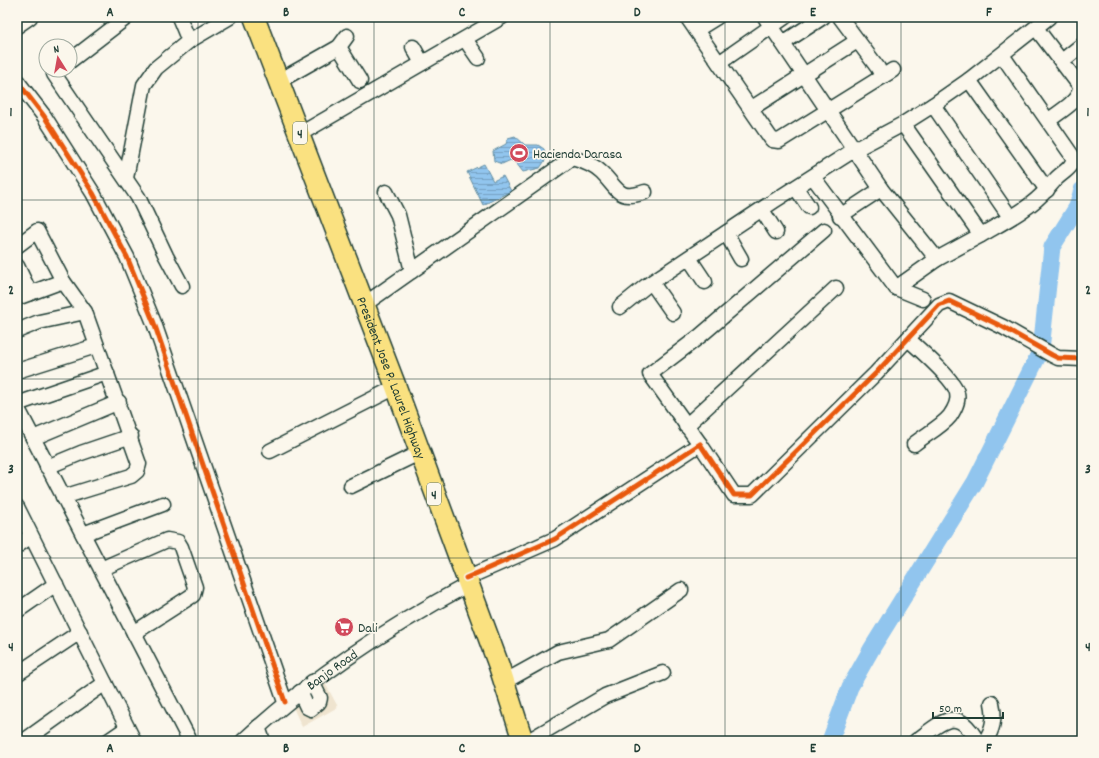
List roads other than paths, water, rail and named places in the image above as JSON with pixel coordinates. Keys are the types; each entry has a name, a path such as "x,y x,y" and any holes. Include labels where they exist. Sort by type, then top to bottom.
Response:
{"highway":[{"name":"President Jose P. Laurel Highway","path":"254,17 396,387 418,453 504,682 523,741"}],"street":[{"path":"17,26 30,17"},
{"path":"78,56 127,17"},
{"path":"179,17 189,41"},
{"path":"126,178 144,85 156,68 189,41 230,17"},
{"path":"300,134 465,39 485,22 502,17"},
{"path":"687,17 752,108 772,140 779,141 887,74 878,68 840,17"},
{"path":"696,30 717,17"},
{"path":"719,63 768,22 785,17"},
{"path":"783,43 823,17"},
{"path":"620,308 652,282 854,150 903,124 933,105 1002,55 1048,17"},
{"path":"768,22 880,189 936,259"},
{"path":"1036,28 1080,86 1080,92 1077,98 1049,120"},
{"path":"465,39 478,58"},
{"path":"752,108 857,41"},
{"path":"279,81 343,42 360,81"},
{"path":"1062,61 1082,45"},
{"path":"413,47 422,63"},
{"path":"896,288 936,259 981,235 1010,217 1047,190 1055,179 1072,166 1073,157 1049,120 1002,55"},
{"path":"57,78 138,197 182,286"},
{"path":"969,80 1047,190"},
{"path":"17,81 44,116 93,193 127,257 154,323 285,702"},
{"path":"933,105 1010,217"},
{"path":"903,124 981,235"},
{"path":"365,304 572,158 585,161 602,173 618,192 625,196 645,192"},
{"path":"813,177 840,216 896,288 923,299"},
{"path":"796,188 809,207"},
{"path":"840,216 880,189"},
{"path":"386,192 398,215 412,271"},
{"path":"762,210 776,232"},
{"path":"824,230 700,336 650,374 734,495 752,495 876,373 939,305 949,301 1003,327 1058,358 1082,359"},
{"path":"17,246 37,231 63,281 85,312 96,346 119,402 139,464 137,471 131,476 64,497"},
{"path":"726,234 741,258"},
{"path":"689,258 705,282"},
{"path":"17,266 23,296 63,281"},
{"path":"652,282 673,313"},
{"path":"686,426 836,288"},
{"path":"17,331 39,322 85,312"},
{"path":"908,339 946,376 954,386 957,393 957,403 950,416 914,444"},
{"path":"17,371 96,346"},
{"path":"107,373 17,406 47,467 190,741"},
{"path":"270,451 396,387"},
{"path":"33,438 119,402"},
{"path":"47,467 81,453 131,436"},
{"name":"Banjo Road","path":"243,741 285,702 364,644 467,581 554,538 700,444"},
{"path":"351,486 418,453"},
{"path":"83,534 163,504"},
{"path":"17,507 134,741"},
{"path":"17,546 31,536"},
{"path":"101,569 168,540 178,542 181,547 195,587 193,595 134,634"},
{"path":"17,611 56,584"},
{"path":"504,682 558,652 609,640 681,590"},
{"path":"17,674 80,632"},
{"path":"528,741 605,696 663,673"},
{"path":"300,692 307,707 311,709 319,702 320,698 312,682"},
{"path":"24,741 105,683"},
{"path":"985,741 994,719 992,703"},
{"path":"916,741 943,721 951,719 960,720 966,725 977,741"},
{"path":"258,727 263,741"},
{"path":"108,741 127,728"}],"water":[{"name":"Hacienda Darasa","path":"515,136 525,145 538,145 544,149 546,159 540,168 523,172 516,163 511,160 502,164 494,161 493,151 506,144 508,138"},
{"name":"Hacienda Darasa","path":"484,164 493,181 503,176 511,191 483,205 467,172"}],"waterway":[{"path":"830,741 850,687 872,648 975,482 1041,350 1052,247 1077,207 1082,190"}],"place":[{"name":"Hacienda Darasa","path":"519,153"},
{"name":"Dali","path":"344,627"}]}
